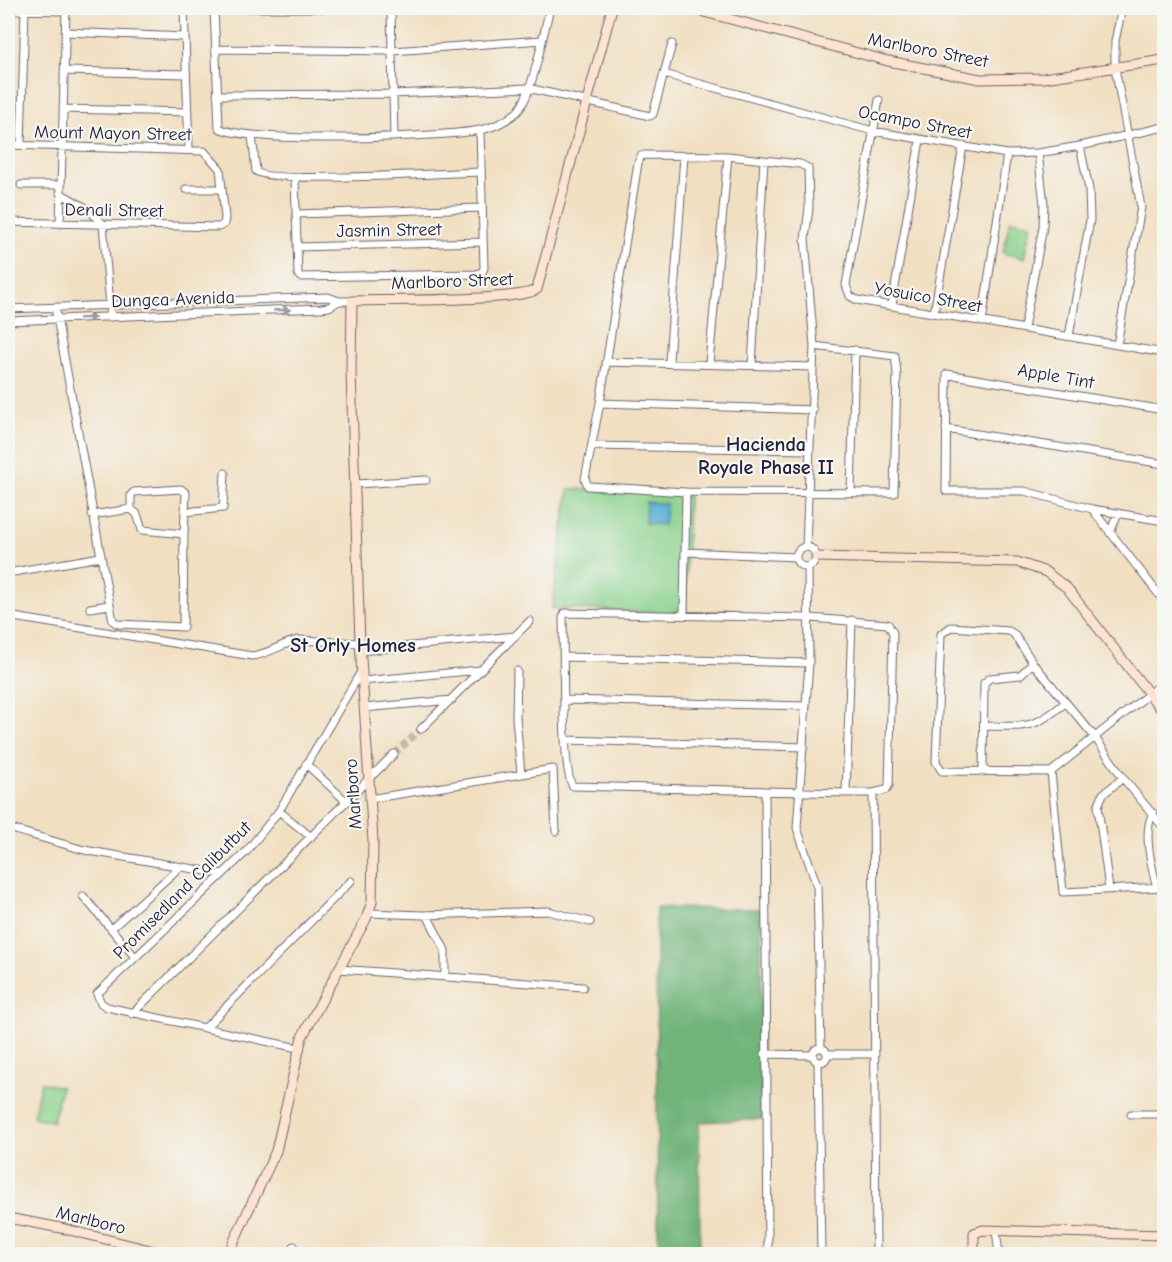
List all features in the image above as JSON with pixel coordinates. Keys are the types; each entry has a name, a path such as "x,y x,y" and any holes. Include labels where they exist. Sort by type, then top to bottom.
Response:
{"street":[{"path":"184,8 189,149"},
{"path":"381,8 214,8 219,128 252,136 394,137 480,130 518,111 528,88 550,8"},
{"path":"392,8 394,137"},
{"path":"586,102 612,8"},
{"name":"Marlboro Street","path":"689,8 888,61 980,79 1044,78 1164,60"},
{"path":"984,8 1056,8"},
{"path":"1117,345 1141,207 1115,68 1115,41 1122,8"},
{"path":"21,145 25,9"},
{"path":"8,10 66,9 60,224"},
{"path":"65,32 185,37"},
{"path":"215,49 393,51 542,40"},
{"path":"217,95 393,94 528,88 652,116 672,44"},
{"path":"64,71 186,74"},
{"name":"Ocampo Street","path":"664,75 873,131 1007,154 1038,153 1080,146 1164,127"},
{"name":"Yosuico Street","path":"879,100 847,291 857,300 1164,353"},
{"name":"Marlboro Street","path":"352,301 502,297 532,293 537,289 586,102"},
{"path":"63,109 188,112"},
{"path":"295,178 300,277 476,274 482,272 484,268 480,130"},
{"path":"252,136 257,174 295,178 481,172"},
{"path":"892,305 920,140"},
{"name":"Mount Mayon Street","path":"8,145 201,150 211,157 220,169 225,221 219,227"},
{"path":"934,313 963,146"},
{"path":"1069,336 1090,220 1089,189 1080,146"},
{"path":"1024,328 1043,227 1044,204 1038,153"},
{"path":"982,321 1007,154"},
{"path":"806,547 810,493 814,346 805,239 809,208 808,168 805,164 728,156 645,155 639,159 600,403 585,478 588,486 686,492 810,493 850,493 891,495 896,490 897,374 895,356 814,346"},
{"path":"669,361 684,156"},
{"path":"709,363 728,156"},
{"path":"752,365 764,160"},
{"path":"21,185 60,185"},
{"path":"186,189 222,189"},
{"path":"60,194 88,209 103,224 111,317"},
{"path":"297,214 481,208"},
{"name":"Denali Street","path":"8,222 219,227"},
{"name":"Jasmin Street","path":"297,247 482,243"},
{"name":"Dungca Avenida","path":"8,309 328,297 339,301 352,301"},
{"name":"Dungca Avenida","path":"8,321 321,308 329,307 339,301"},
{"name":"Marlboro","path":"228,1254 276,1151 298,1048 369,913 372,902 373,841 360,647 351,372 352,301"},
{"path":"55,307 111,618 118,624 181,628 186,493 181,489 134,492 131,495 131,509"},
{"path":"850,493 855,350"},
{"path":"606,362 669,361 813,367"},
{"name":"Apple Tint","path":"946,429 946,379 949,372 1164,410"},
{"path":"600,403 813,410"},
{"path":"1164,464 946,429 945,489 948,491 1024,491 1092,509 1164,522"},
{"path":"592,446 810,450"},
{"path":"185,512 223,508 225,473"},
{"path":"355,484 426,480"},
{"path":"684,614 686,492"},
{"path":"92,515 131,509 137,514 142,530 184,534"},
{"path":"1092,509 1164,601"},
{"path":"1110,533 1118,513"},
{"path":"796,557 801,549 806,547 813,550 816,557"},
{"path":"686,552 796,557"},
{"path":"8,573 100,557"},
{"path":"796,557 800,565 808,567"},
{"path":"816,557 808,567 810,618 798,828 818,886 821,1047 827,1054 875,1054"},
{"path":"816,557 999,560 1038,568 1057,578 1067,588 1164,712"},
{"path":"90,608 109,605"},
{"path":"565,613 684,614 852,620 888,624 893,633 891,778 886,789 873,793 846,793 573,786 569,780 565,740 565,657 562,618 565,613"},
{"path":"8,616 252,656 264,655 299,640 360,647 515,636"},
{"path":"846,793 852,620"},
{"path":"421,729 530,621"},
{"path":"1164,682 1094,736 1051,772 942,771 936,762 941,634 951,627 1009,631 1014,634 1033,663 1094,736 1123,778 1164,828"},
{"path":"565,657 808,663"},
{"path":"983,772 986,680 1020,675 1033,663"},
{"name":"Promisedland Calibutbut","path":"298,1048 132,1014 107,1007 101,1003 97,994 246,852 279,811 362,670"},
{"path":"362,681 480,670"},
{"path":"517,671 516,718 521,774"},
{"path":"364,708 452,700"},
{"path":"565,700 806,706"},
{"path":"984,726 1029,726 1044,721 1066,702"},
{"path":"565,740 804,747"},
{"path":"132,1014 394,754"},
{"path":"306,764 347,802"},
{"path":"369,799 553,769 556,831"},
{"path":"1051,772 1062,890 1066,893 1161,887 1149,834 1149,819 1153,813"},
{"path":"1109,889 1098,806 1103,794 1123,778"},
{"path":"765,790 768,1254"},
{"path":"873,793 876,1254"},
{"path":"279,811 311,837"},
{"path":"8,828 58,844 223,874"},
{"path":"112,928 180,867"},
{"path":"205,1028 351,881"},
{"path":"83,896 135,957"},
{"path":"369,913 427,915 548,911 590,922"},
{"path":"427,915 445,950 445,976"},
{"path":"339,969 583,987"},
{"path":"812,1055 814,1049 821,1047"},
{"path":"765,1054 812,1055 818,1062 821,1254"},
{"path":"818,1062 825,1060 827,1054"},
{"path":"1131,1114 1164,1114"},
{"name":"Marlboro","path":"8,1218 61,1228 126,1250 166,1254"},
{"path":"996,1230 999,1254"},
{"path":"974,1254 974,1233 996,1230 1164,1235"},
{"path":"293,1254 294,1246"}],"green space":[{"path":"1010,220 1031,224 1024,258 1003,253"},
{"path":"569,489 688,494 685,614 552,608"},
{"path":"656,908 761,909 762,1119 699,1122 700,1254 658,1254"},
{"path":"41,1082 61,1087 53,1121 33,1117"}],"water":[{"path":"646,502 666,504 664,525 645,523"}],"tunnel":[{"path":"394,754 421,729"}],"district":[{"name":"Hacienda Royale Phase II","path":"766,456"},
{"name":"St Orly Homes","path":"353,645"}]}
